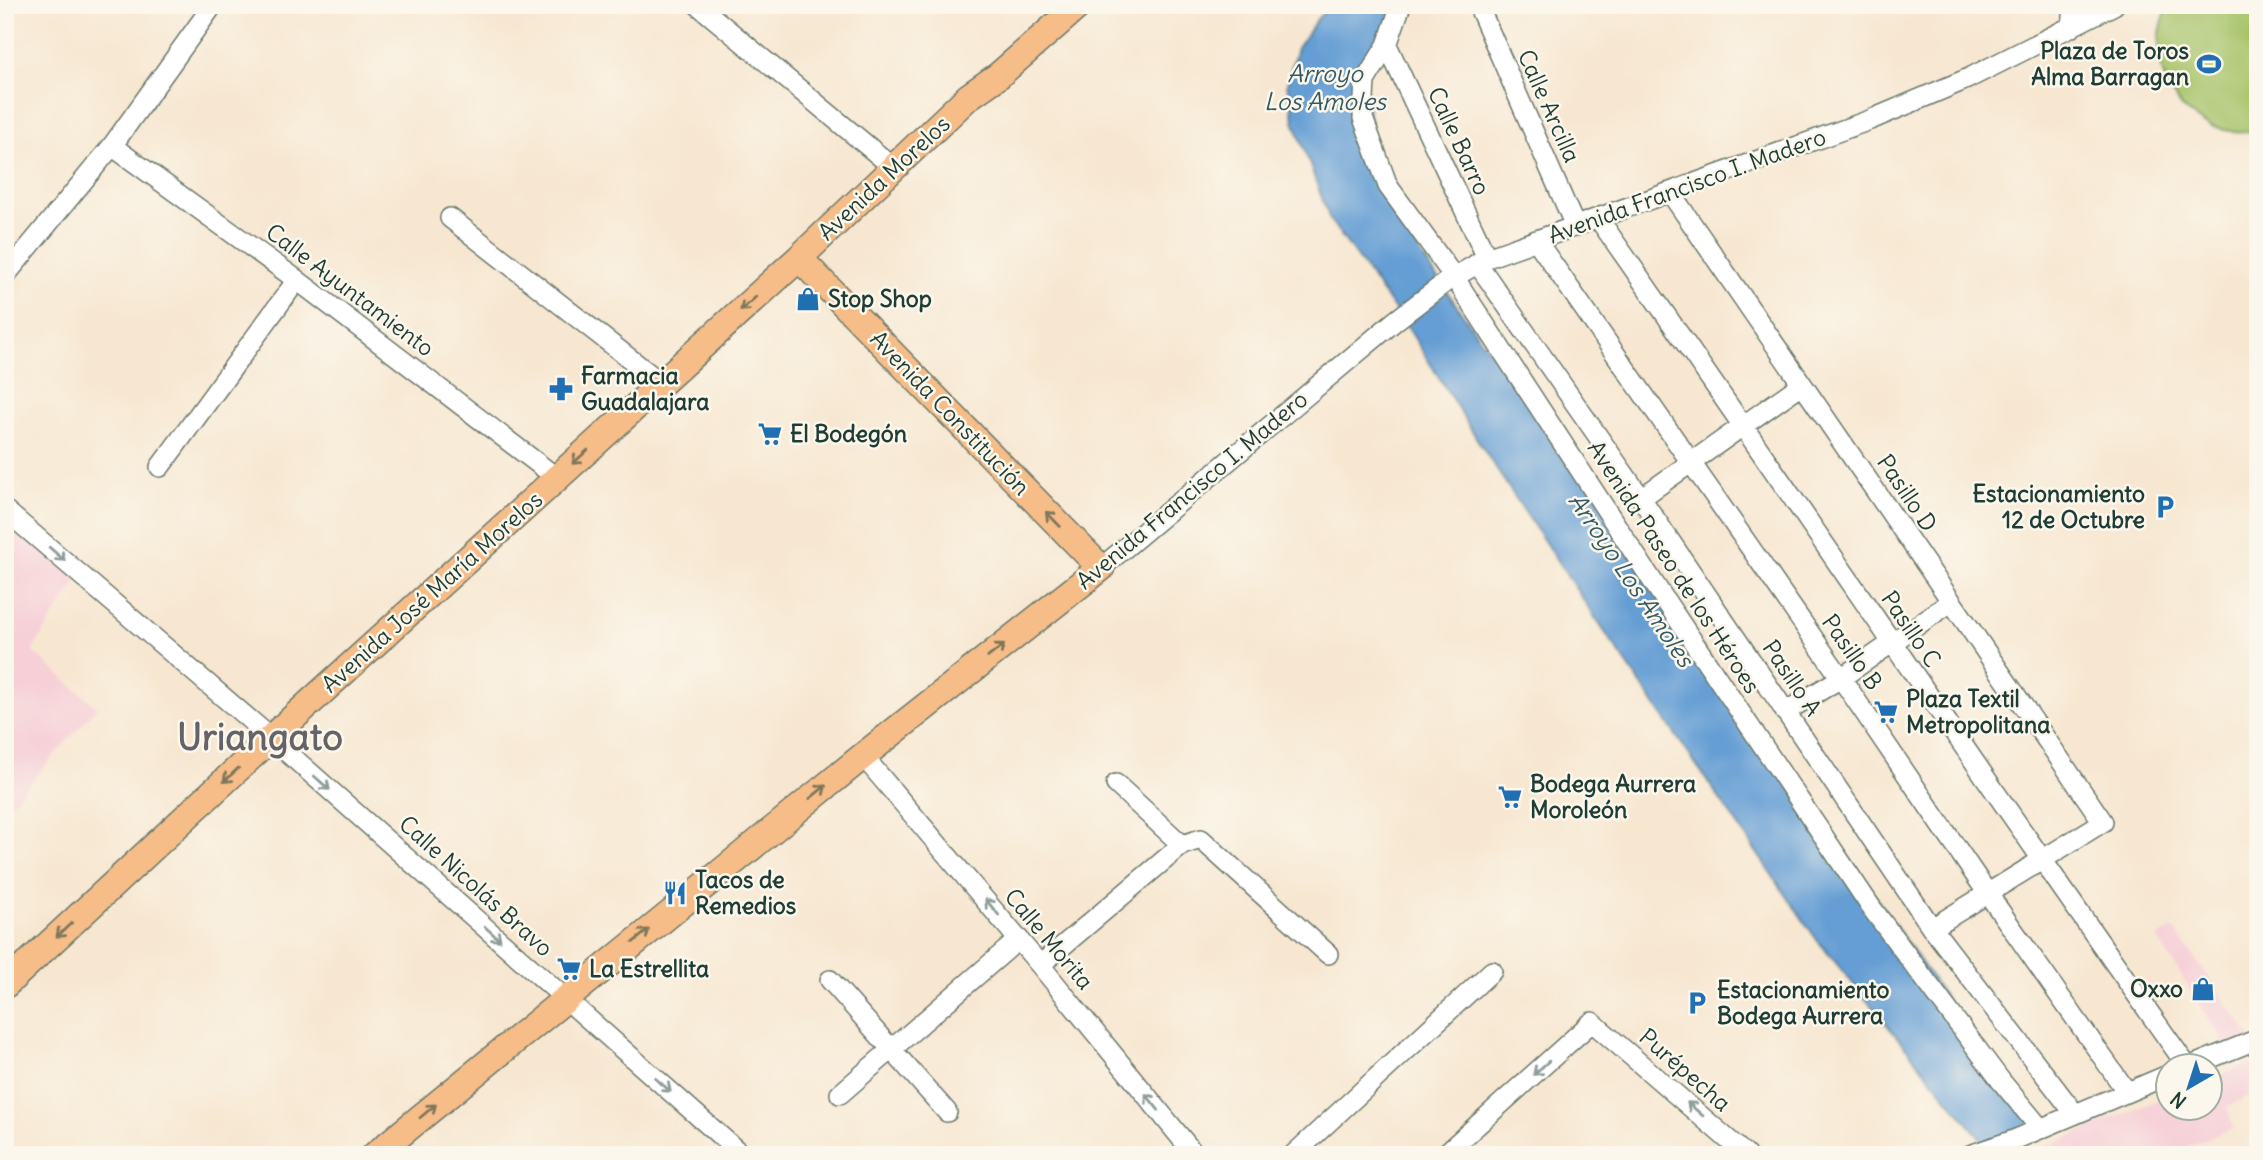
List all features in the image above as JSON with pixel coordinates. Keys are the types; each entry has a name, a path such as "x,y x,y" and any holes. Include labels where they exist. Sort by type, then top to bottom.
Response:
{"main road":[{"path":"968,97 988,69 1051,5"},
{"path":"968,97 998,76 1079,5"},
{"name":"Avenida Morelos","path":"799,258 968,97"},
{"name":"Avenida José María Morelos","path":"5,985 271,738 799,258"},
{"name":"Avenida Constitución","path":"799,258 1101,568"},
{"name":"Avenida Francisco I. Madero","path":"375,1155 863,756 1101,568"}],"street":[{"path":"5,276 112,146 213,5"},
{"path":"698,5 894,168"},
{"name":"Avenida Paseo de los Héroes","path":"1401,5 1387,45 1364,81 1363,118 1388,186 1873,910 2001,1081 2040,1128"},
{"name":"Calle Arcilla","path":"1478,5 1575,226"},
{"path":"2072,27 2074,5"},
{"name":"Avenida Francisco I. Madero","path":"1101,568 1395,321 1450,280 1482,261 1870,120 1966,79 2115,5"},
{"name":"Calle Barro","path":"1387,45 1482,261"},
{"name":"Calle Ayuntamiento","path":"112,146 298,280 557,478"},
{"name":"Pasillo D","path":"1670,192 2103,822 2042,861"},
{"path":"450,218 662,383"},
{"name":"Pasillo C","path":"1598,218 1744,425 2042,861 2179,1052"},
{"name":"Pasillo B","path":"1536,240 1841,678 1987,894 2127,1092"},
{"name":"Pasillo A","path":"1482,261 1932,928 2075,1114"},
{"path":"160,467 298,280"},
{"path":"1641,498 1802,384"},
{"name":"Calle Nicolás Bravo","path":"5,510 271,738 742,1155"},
{"path":"1785,712 1841,678 1951,602"},
{"name":"Calle Morita","path":"863,756 1019,939 1195,1155"},
{"path":"1116,784 1182,845"},
{"path":"1040,965 1182,845 1201,839 1328,954"},
{"path":"1932,928 2042,861"},
{"path":"840,1094 1019,939"},
{"path":"1293,1155 1492,971"},
{"path":"830,980 947,1112"},
{"name":"Purépecha","path":"1444,1155 1592,1022 1746,1155"},
{"path":"2224,1052 2258,1039"},
{"path":"1970,1155 2014,1140 2154,1081"},
{"path":"2014,1140 2029,1155"}],"shaded area":[{"path":"10,521 77,580 32,651 97,707 5,811 5,527"},
{"name":"Oxxo","path":"2173,928 2253,1040 2229,1050 2157,938"},
{"path":"2251,1063 2258,1073 2258,1092 2227,1106 2233,1128 2167,1155 2024,1155 2154,1102 2154,1122 2224,1122 2224,1074"}],"green space":[{"name":"Plaza de Toros Alma Barragan","path":"2170,5 2258,5 2258,131 2230,131 2210,126 2189,114 2177,101 2168,87 2159,54 2163,21"}],"water":[{"name":"Arroyo Los Amoles","path":"1331,5 1397,5 1362,79 1383,190 1424,259 1486,347 1553,432 2035,1127 1987,1146 1817,940 1600,625 1487,455 1410,331 1330,220 1295,124 1287,84 1297,48 1318,18"}],"place":[{"name":"Plaza de Toros Alma Barragan","path":"2209,64"},
{"name":"Stop Shop","path":"808,299"},
{"name":"Farmacia Guadalajara","path":"561,389"},
{"name":"El Bodegón","path":"770,434"},
{"name":"Estacionamiento 12 de Octubre","path":"2165,507"},
{"name":"Plaza Textil Metropolitana","path":"1886,712"},
{"name":"Bodega Aurrera Moroleón","path":"1510,797"},
{"name":"Tacos de Remedios","path":"675,893"},
{"name":"La Estrellita","path":"569,969"},
{"name":"Oxxo","path":"2203,989"},
{"name":"Estacionamiento Bodega Aurrera","path":"1697,1003"}],"district":[{"name":"Uriangato","path":"260,737"}]}
